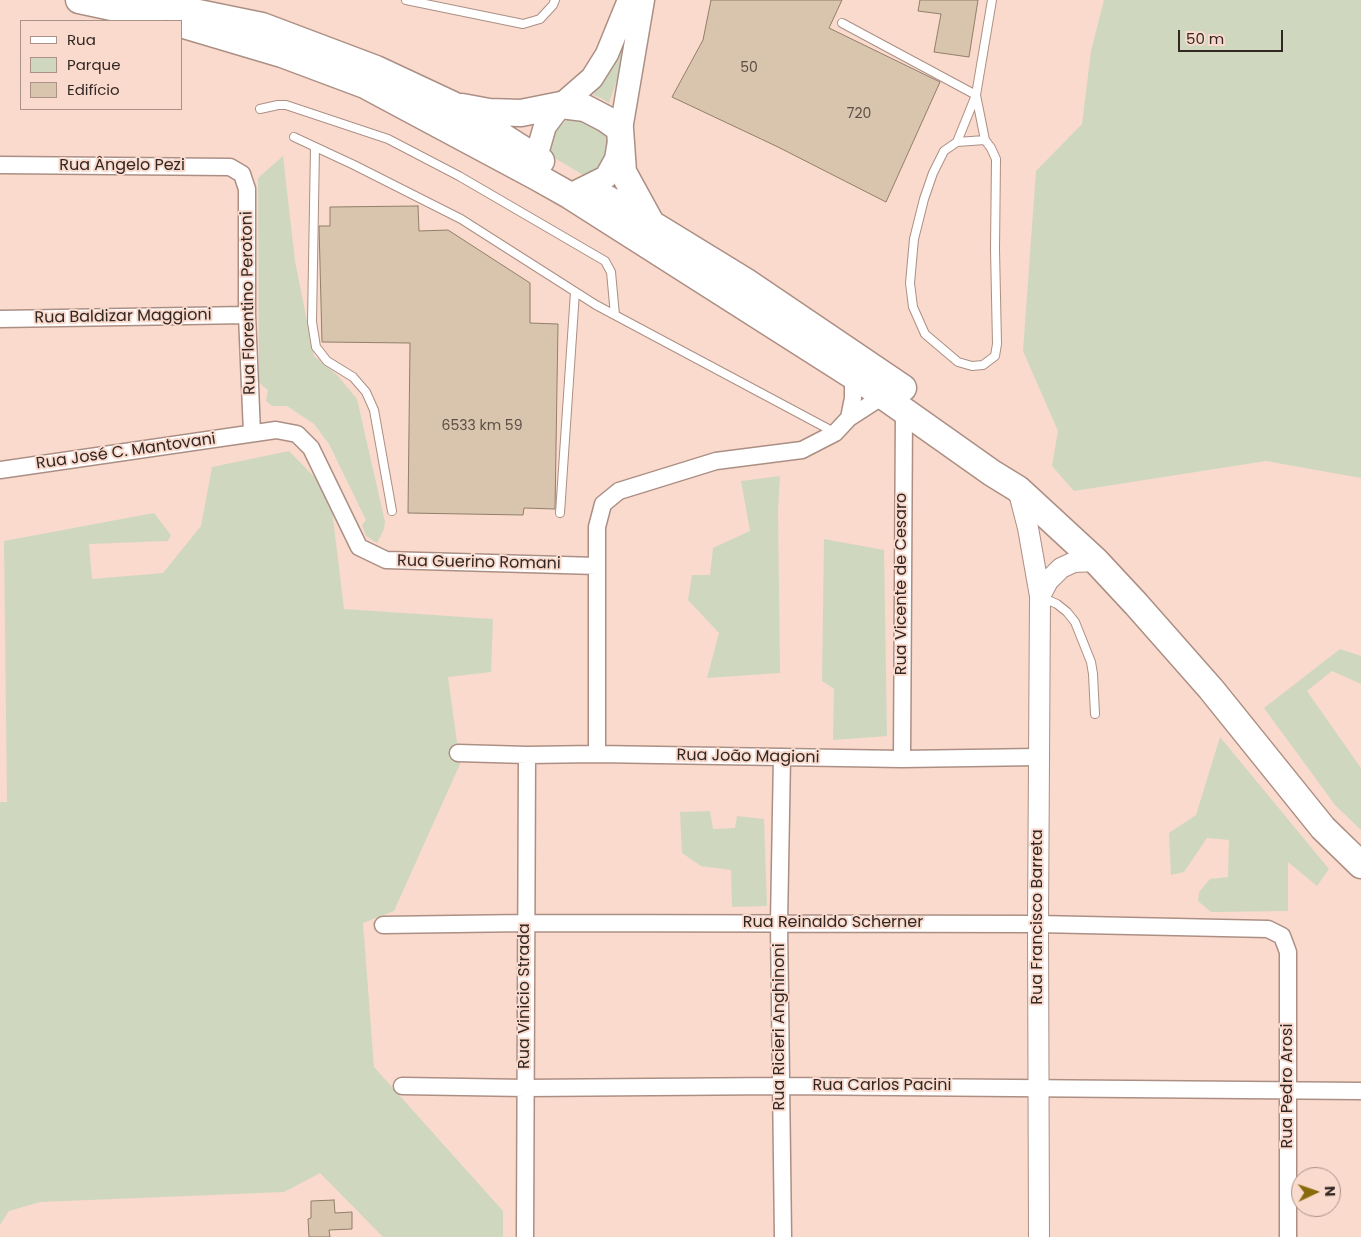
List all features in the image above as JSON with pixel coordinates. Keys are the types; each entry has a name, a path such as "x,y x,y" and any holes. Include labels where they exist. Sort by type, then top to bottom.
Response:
{"highway":[{"path":"78,0 168,20"},
{"path":"135,0 262,26 376,69 453,106 536,167"},
{"path":"182,24 282,54 366,85 536,167 577,191 854,376 992,473 1018,489"},
{"path":"453,106 489,112 521,113 561,105 585,108 606,119 624,119 624,172 652,224"},
{"path":"577,191 652,224 856,355 954,426 998,464 1018,489 1096,561 1136,604 1211,689 1323,828 1361,865"}],"main road":[{"path":"536,167 545,126 561,105 592,78 607,54 629,0"},
{"path":"577,191 606,177 616,159 643,0"}],"street":[{"name":"Rua Ângelo Pezi","path":"0,165 230,167 242,174"},
{"name":"Rua Florentino Perotoni","path":"242,174 247,189 247,314 252,433"},
{"name":"Rua Baldizar Maggioni","path":"0,320 247,314"},
{"path":"849,418 853,398 854,376"},
{"path":"597,754 597,527 603,504 619,491 716,461 802,450 834,433 849,418 893,403"},
{"name":"Rua Vicente de Cesaro","path":"893,403 902,759"},
{"name":"Rua Guerino Romani","path":"252,433 276,430 297,434 311,448 360,547 386,560 597,566"},
{"name":"Rua José C. Mantovani","path":"0,470 252,433"},
{"name":"Rua Francisco Barreta","path":"1018,489 1028,528 1040,596 1038,757 1039,1237"},
{"path":"1040,596 1048,581 1061,568 1074,562 1096,561"},
{"name":"Rua João Magioni","path":"458,753 902,759 1038,757"},
{"name":"Rua Vinicio Strada","path":"525,1237 527,755"},
{"name":"Rua Ricieri Anghinoni","path":"782,757 779,923 783,1237"},
{"name":"Rua Reinaldo Scherner","path":"382,925 525,923 1038,924 1268,929 1282,936"},
{"name":"Rua Pedro Arosi","path":"1282,936 1288,952 1288,1237"},
{"name":"Rua Carlos Pacini","path":"402,1086 525,1088 780,1086 1039,1087 1361,1091"}],"lane":[{"path":"406,0 523,24 540,19 553,5 555,0"},
{"path":"957,142 976,95 992,0"},
{"path":"842,23 976,95"},
{"path":"976,95 985,140 996,159 997,344 995,356 983,365 972,366 958,362 925,334 913,307 910,283 914,239 932,173 944,150 957,142 985,140"},
{"path":"260,110 278,105 286,105 388,139 468,181 605,261 611,272 615,315"},
{"path":"294,137 461,219 575,292 615,315 834,433"},
{"path":"315,147 312,322 316,347 327,361 353,378 366,392 374,410 392,511"},
{"path":"560,513 575,292"},
{"path":"1040,596 1057,604 1075,622 1091,662 1095,714"}],"green space":[{"path":"1104,0 1361,0 1361,478 1266,461 1074,491 1052,466 1058,431 1023,351 1036,171 1082,124 1091,51"},
{"path":"631,26 622,65 609,103 593,95 614,63"},
{"path":"568,119 593,120 608,133 610,155 602,169 588,178 548,154 552,133"},
{"path":"283,156 295,261 314,356 337,375 357,399 385,522 384,529 377,543 366,536 362,525 366,520 329,444 314,424 287,406 272,406 266,401 268,390 259,383 258,178"},
{"path":"289,451 330,493 344,609 493,619 491,672 448,677 460,764 394,911 363,923 374,1067 503,1211 503,1237 383,1237 320,1173 284,1192 40,1202 9,1211 0,1225 0,802 7,802 4,541 154,513 171,535 168,541 89,544 92,579 163,573 201,526 212,467"},
{"path":"780,476 778,510 780,673 707,678 719,633 688,600 692,575 710,575 713,548 750,531 741,481"},
{"path":"824,539 884,550 887,736 833,740 834,689 822,681"},
{"path":"1340,649 1361,656 1361,684 1332,671 1307,691 1361,768 1361,830 1335,805 1264,708"},
{"path":"1220,737 1329,869 1317,886 1288,862 1288,911 1211,912 1198,901 1199,892 1210,879 1228,877 1229,840 1207,838 1184,872 1171,875 1169,833 1196,815"},
{"path":"710,811 713,829 735,828 737,816 764,819 767,906 732,907 731,870 701,866 682,853 680,812"}],"building":[{"path":"711,0 842,0 829,28 940,82 886,202 778,147 672,97 703,40"},
{"path":"920,0 978,0 969,57 934,52 941,14 918,11"},
{"path":"418,206 419,231 448,230 530,283 530,323 558,324 555,509 524,508 523,515 408,513 410,343 322,342 319,226 330,226 330,207"},
{"path":"334,1200 335,1213 352,1212 352,1229 329,1230 330,1237 309,1237 308,1219 311,1218 311,1201"}]}
